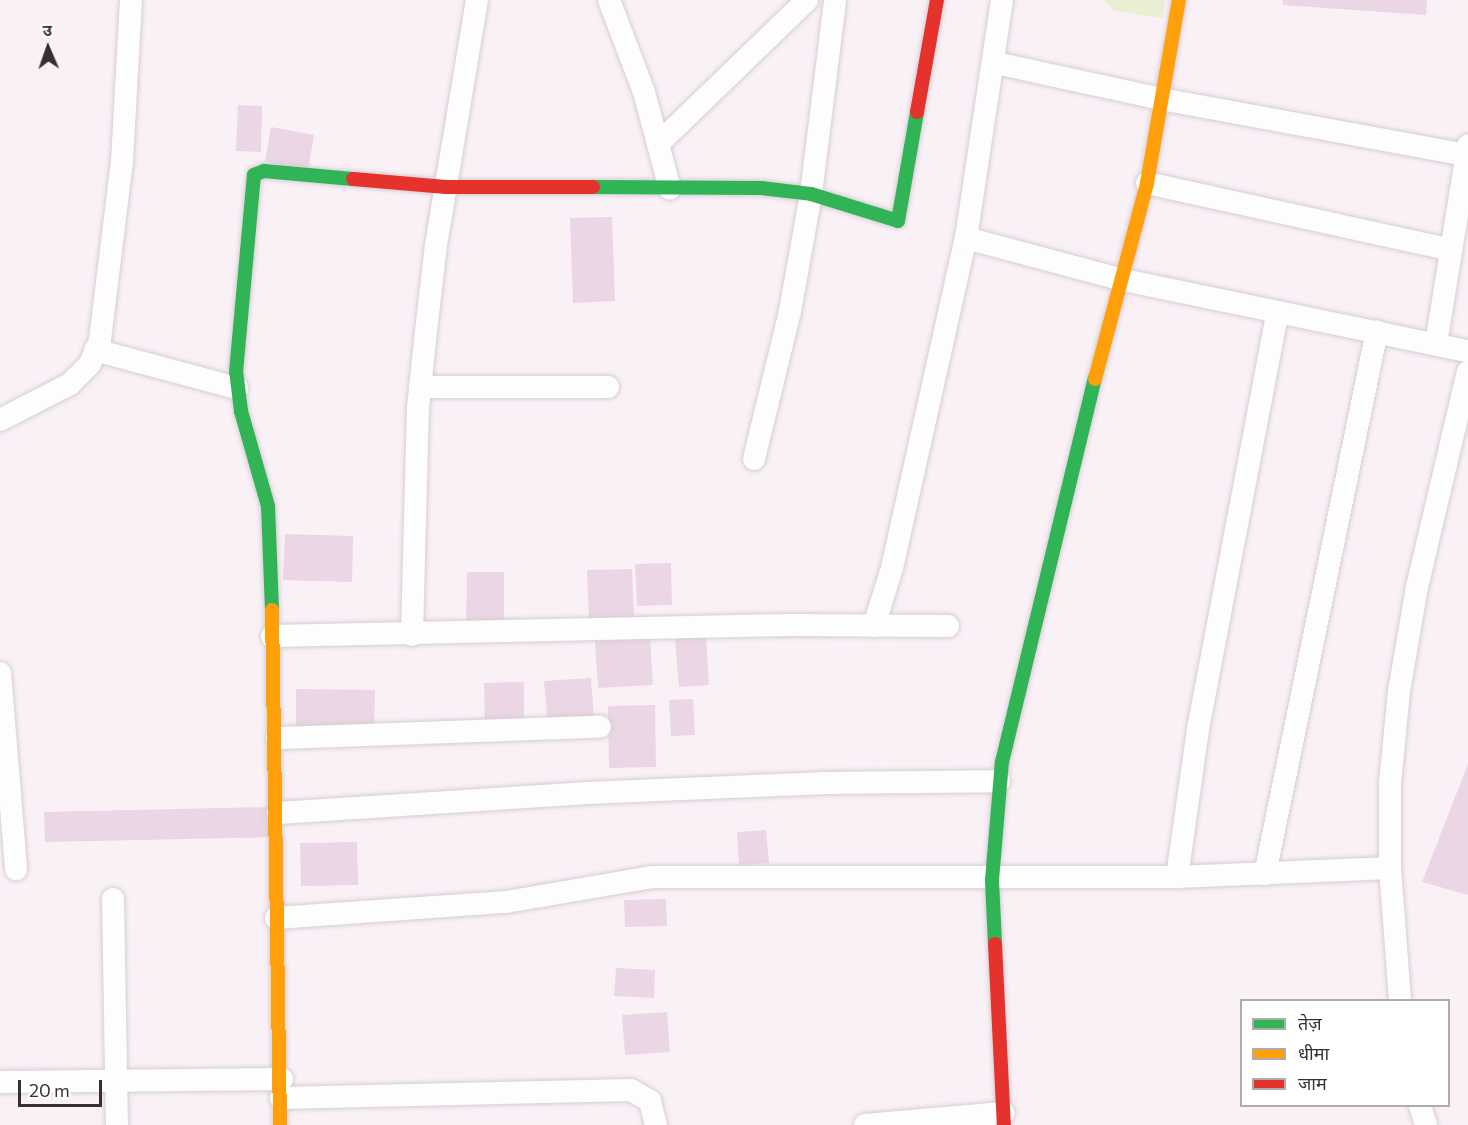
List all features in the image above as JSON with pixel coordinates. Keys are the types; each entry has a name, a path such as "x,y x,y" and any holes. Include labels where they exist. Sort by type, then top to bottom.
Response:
{"street":[{"path":"0,420 70,384 90,364 95,350 122,161 131,0"},
{"path":"412,635 420,387 446,187 477,0"},
{"path":"609,0 659,143 670,189"},
{"path":"659,143 807,0"},
{"path":"754,459 790,311 811,194 835,0"},
{"path":"280,1125 276,918 277,738 268,507 237,388 254,175 264,171 446,187 760,188 811,194 898,221 937,0"},
{"path":"874,626 892,568 966,238 996,63 1002,0"},
{"path":"865,1125 1003,1119 992,880 999,781 1119,279 1147,183 1179,0"},
{"path":"996,63 1161,99 1467,150 1436,344"},
{"path":"1147,183 1451,250"},
{"path":"966,238 1119,279 1468,351"},
{"path":"1177,878 1198,729 1277,313"},
{"path":"1265,874 1377,331"},
{"path":"95,350 237,388"},
{"path":"1400,999 1390,868 1390,784 1399,691 1417,587 1468,372"},
{"path":"420,387 608,387"},
{"path":"272,636 948,626"},
{"path":"0,673 16,869"},
{"path":"277,738 600,727"},
{"path":"278,813 599,792 822,783 999,781"},
{"path":"276,918 506,902 652,877 992,880 1177,878 1390,868"},
{"path":"113,899 117,1125"},
{"path":"0,1082 118,1081 281,1089 631,1090 650,1101 656,1125"},
{"path":"1420,1107 1426,1125"}],"green space":[{"path":"1104,0 1165,0 1163,18 1114,11"}],"building":[{"path":"1283,0 1427,0 1426,15 1283,5"},
{"path":"238,105 262,106 261,152 236,151"},
{"path":"271,127 314,135 308,170 265,162"},
{"path":"612,217 615,301 573,303 570,218"},
{"path":"285,534 353,536 352,582 283,580"},
{"path":"671,563 672,605 637,606 635,564"},
{"path":"632,569 634,621 589,622 587,570"},
{"path":"467,572 504,572 504,626 466,626"},
{"path":"706,636 709,685 679,687 675,638"},
{"path":"650,637 653,685 598,688 595,641"},
{"path":"591,678 594,720 548,724 544,681"},
{"path":"524,682 524,728 485,729 484,683"},
{"path":"296,689 375,690 374,733 296,732"},
{"path":"693,699 695,735 671,736 669,700"},
{"path":"655,705 656,767 609,768 608,706"},
{"path":"1468,764 1468,895 1422,882"},
{"path":"273,807 274,837 45,842 44,812"},
{"path":"766,830 769,863 739,865 737,832"},
{"path":"357,842 358,885 301,886 300,843"},
{"path":"666,899 667,926 625,927 624,900"},
{"path":"616,968 655,970 654,998 614,996"},
{"path":"667,1012 670,1052 625,1055 622,1015"}],"traffic: fast":[{"path":"593,187 761,188 811,194 898,221 917,112"},
{"path":"272,610 268,506 241,411 236,372 254,175 264,171 353,179"},
{"path":"995,944 992,880 1002,762 1095,379"}],"traffic: slow":[{"path":"1095,379 1147,183 1179,0"},
{"path":"272,610 280,1125"}],"traffic: jam":[{"path":"917,112 937,0"},
{"path":"353,179 446,187 593,187"},
{"path":"995,944 1004,1125"}]}
